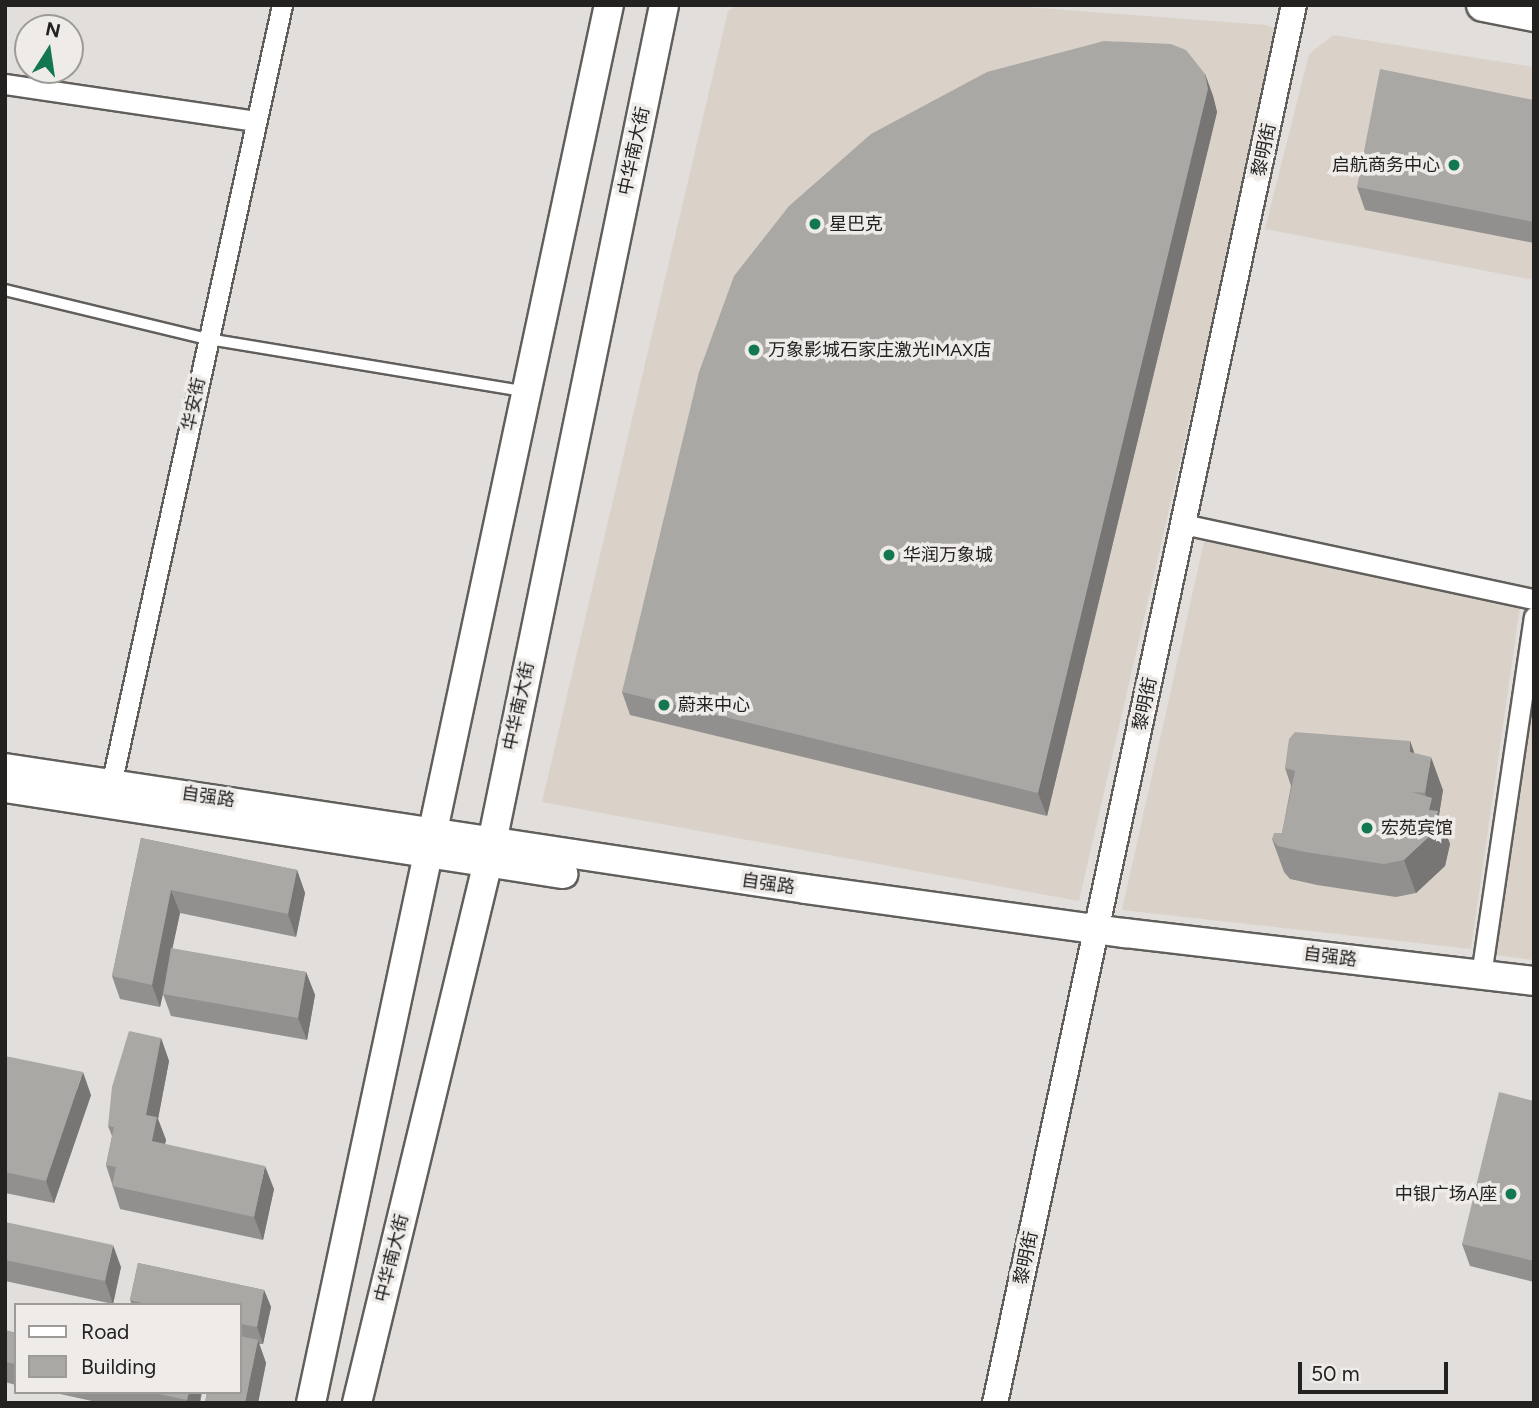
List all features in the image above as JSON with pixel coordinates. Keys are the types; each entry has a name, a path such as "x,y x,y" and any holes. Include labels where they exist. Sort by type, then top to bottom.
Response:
{"main road":[{"path":"311,1403 609,5"},
{"name":"中华南大街","path":"361,1402 490,852 664,5"},
{"path":"1483,5 1534,15"},
{"name":"自强路","path":"5,768 109,793 490,852 1534,1001"},
{"name":"自强路","path":"5,788 109,793"},
{"name":"自强路","path":"1095,939 1534,981"}],"street":[{"name":"华安街","path":"109,793 282,5"},
{"name":"黎明街","path":"995,1403 1294,5"},
{"path":"5,84 256,121"},
{"path":"1183,524 1534,599"},
{"path":"1481,975 1534,617"}],"lane":[{"path":"5,290 208,339 527,392"}],"shaded area":[{"path":"738,5 998,5 1267,25 1279,31 1079,901 542,802 728,11"},
{"path":"1333,35 1534,67 1534,280 1265,229 1309,54"},
{"path":"1205,537 1520,607 1471,949 1122,910"},
{"path":"1534,678 1534,960 1496,955"}],"building":[{"name":"华润万象城","path":"1104,41 1171,44 1186,50 1205,74 1208,89 1038,793 622,692 699,372 734,276 789,206 871,134 987,72"},
{"name":"启航商务中心","path":"1380,69 1534,100 1534,222 1357,187"},
{"name":"宏苑宾馆","path":"1295,732 1410,741 1410,752 1431,757 1425,793 1412,792 1432,798 1429,810 1438,811 1433,833 1404,860 1384,864 1278,846 1272,839 1274,833 1282,833 1295,771 1285,768 1289,739"},
{"path":"141,838 297,870 288,914 171,890 152,985 112,976"},
{"path":"171,948 306,972 298,1018 163,994"},
{"path":"129,1031 161,1038 146,1115 157,1117 152,1141 265,1166 254,1217 112,1186 116,1167 106,1165 114,1127 108,1126 112,1087"},
{"path":"5,1056 83,1072 46,1181 5,1172"},
{"name":"中银广场A座","path":"1499,1092 1534,1101 1534,1261 1462,1244"},
{"path":"5,1222 113,1245 105,1281 5,1260"},
{"path":"138,1263 264,1290 257,1327 242,1324 242,1303 143,1303 130,1300"},
{"path":"5,1330 14,1332 14,1364 5,1362"},
{"path":"242,1336 258,1340 245,1403 205,1403 207,1394 242,1394"},
{"path":"159,1394 188,1394 187,1400"}],"place":[{"name":"启航商务中心","path":"1454,165"},
{"name":"星巴克","path":"815,224"},
{"name":"万象影城石家庄激光IMAX店","path":"754,350"},
{"name":"华润万象城","path":"889,555"},
{"name":"蔚来中心","path":"664,705"},
{"name":"宏苑宾馆","path":"1367,828"},
{"name":"中银广场A座","path":"1511,1194"}]}
